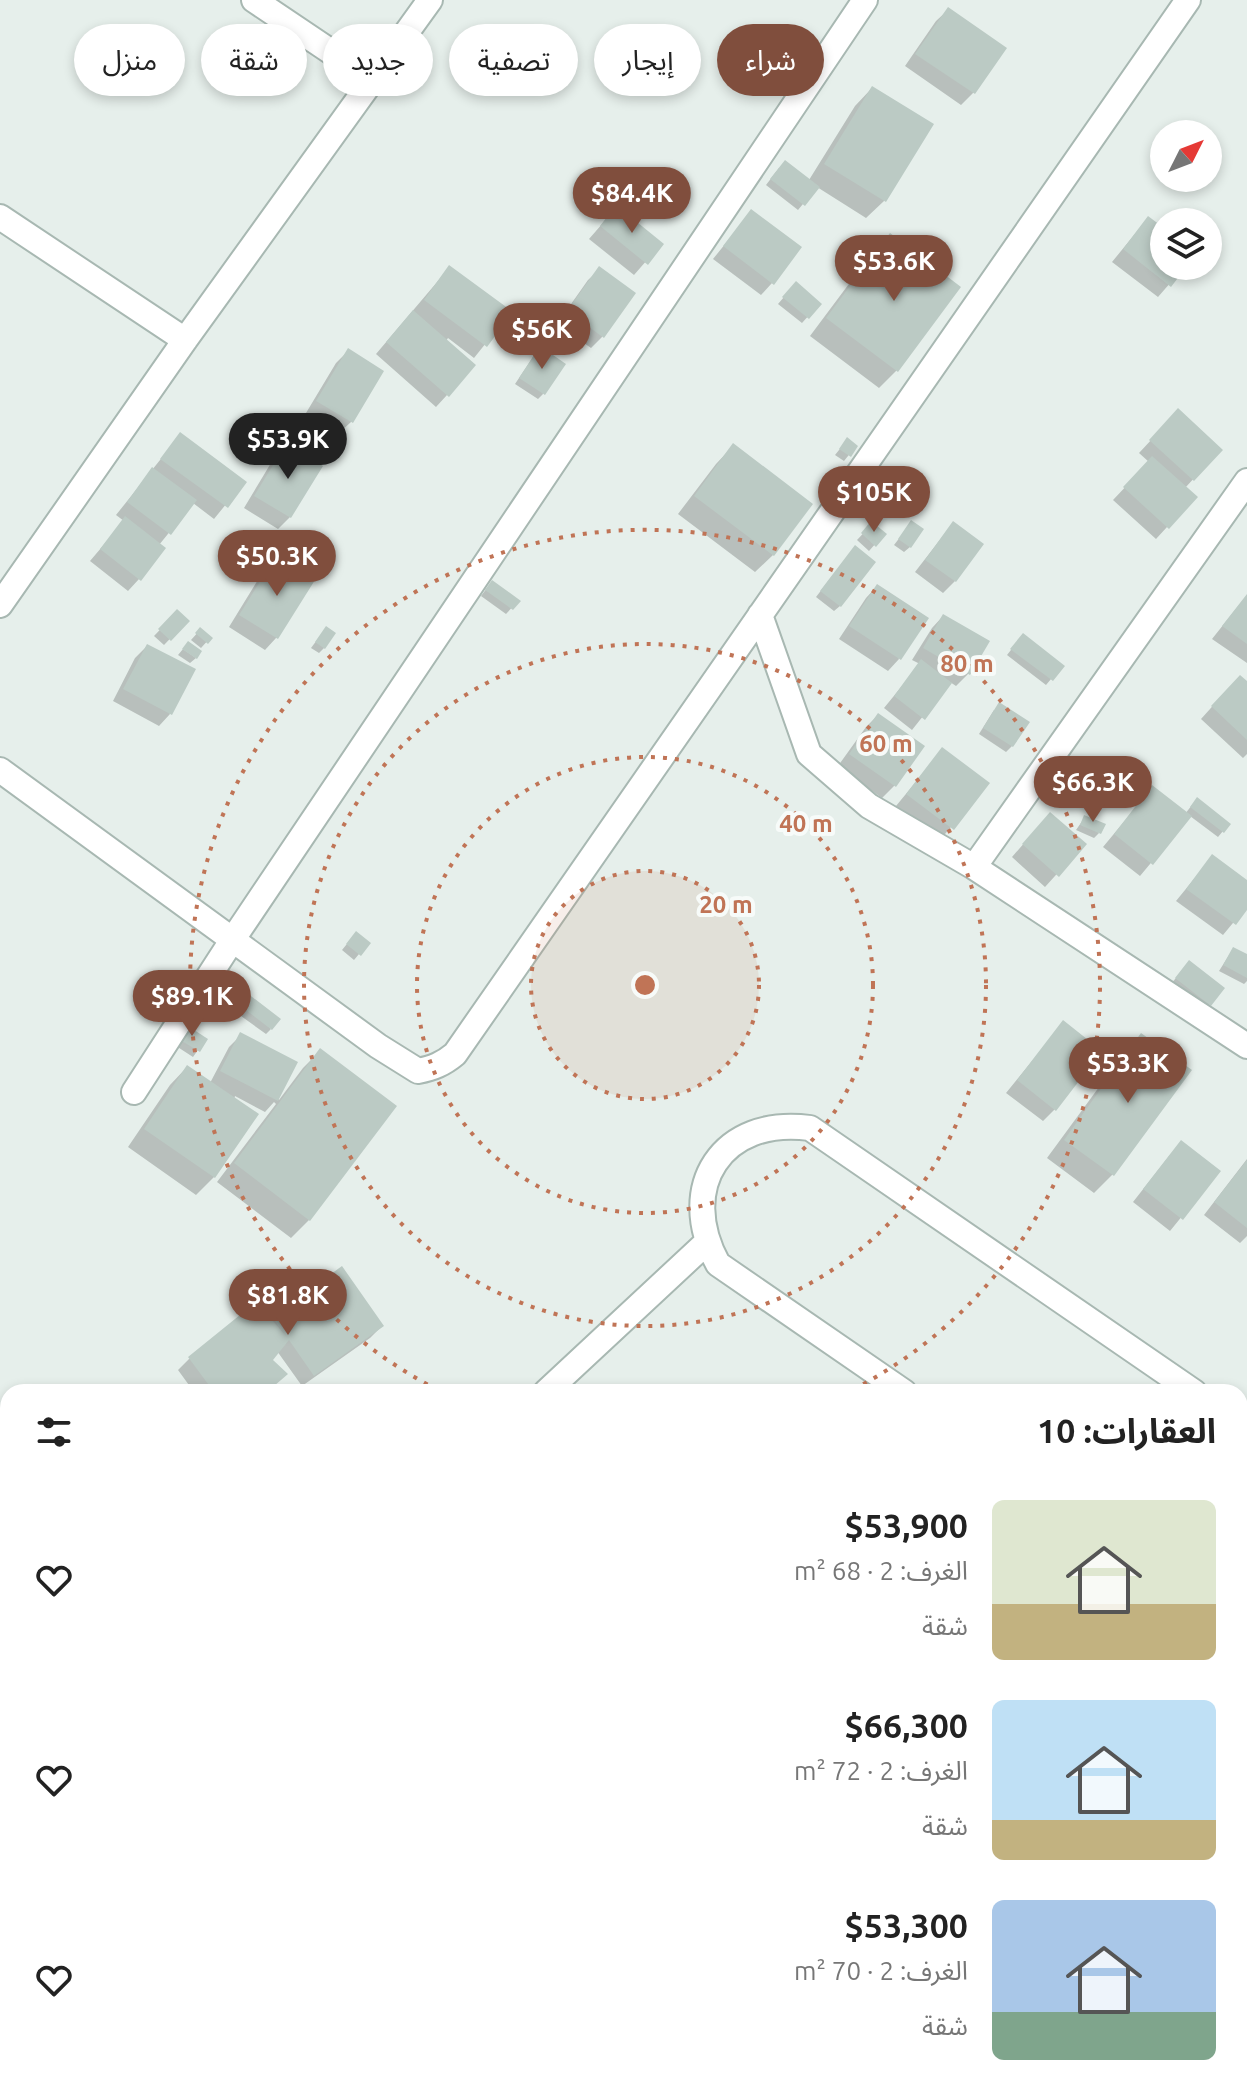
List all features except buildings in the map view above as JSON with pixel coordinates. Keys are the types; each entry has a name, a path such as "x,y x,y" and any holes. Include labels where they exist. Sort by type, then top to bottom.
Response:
{"street":[{"path":"254,0 323,46"},
{"path":"413,24 430,0"},
{"path":"134,1092 231,942 865,0"},
{"path":"0,770 231,942 378,1046 418,1071 445,1063 462,1044 1188,0"},
{"path":"0,605 185,340 361,96"},
{"path":"0,217 185,340"},
{"path":"974,867 1247,481"},
{"path":"760,615 809,754 869,806 974,867 1247,1046"},
{"path":"892,1384 718,1264 706,1243 701,1220 702,1196 709,1173 723,1153 740,1138 762,1128 786,1125 810,1128 1182,1384"},
{"path":"555,1384 706,1243"}]}
